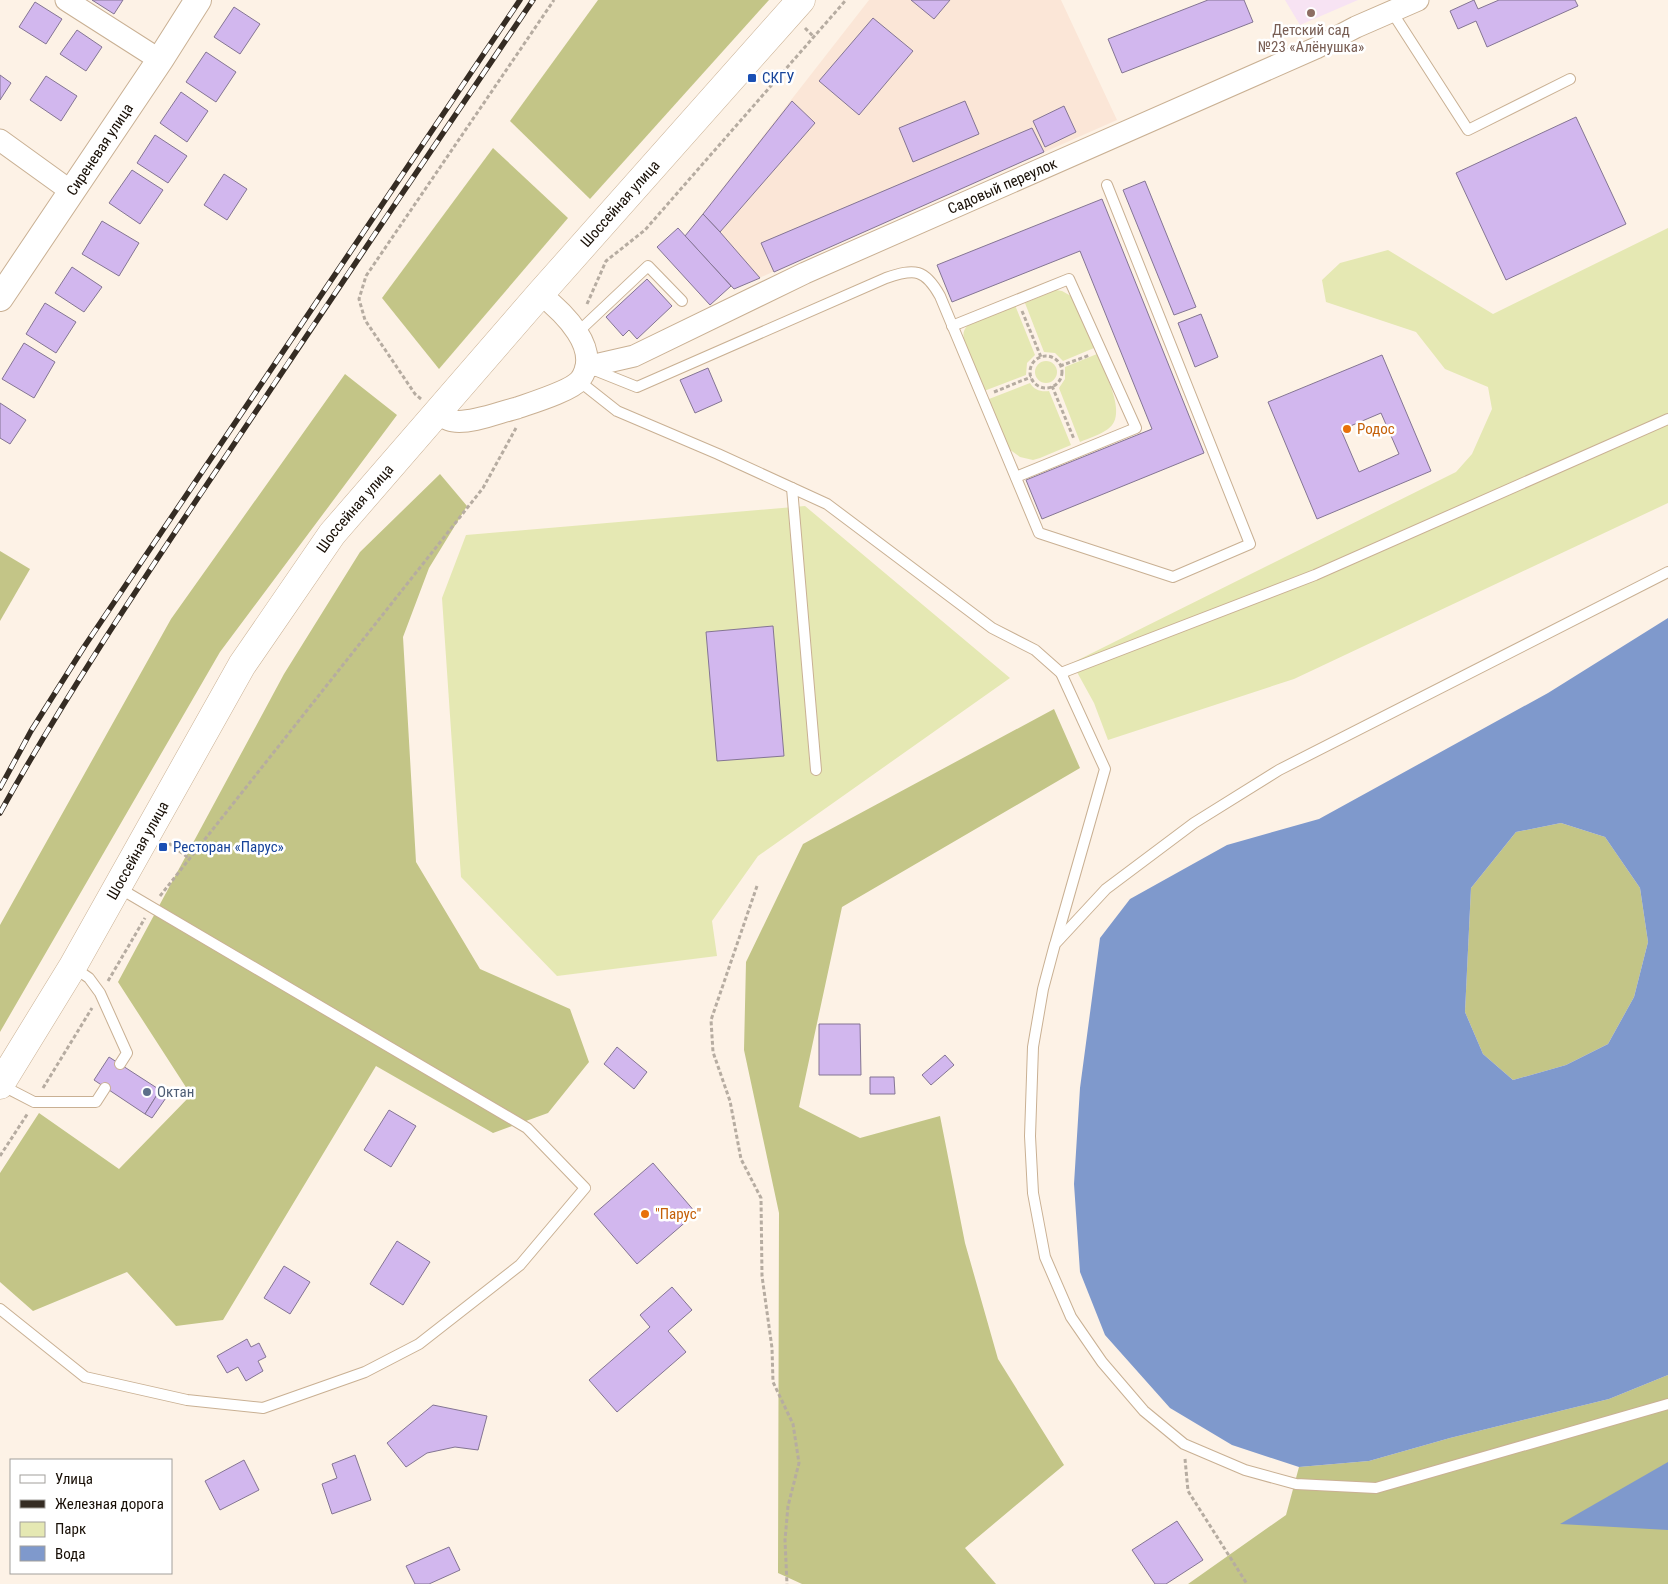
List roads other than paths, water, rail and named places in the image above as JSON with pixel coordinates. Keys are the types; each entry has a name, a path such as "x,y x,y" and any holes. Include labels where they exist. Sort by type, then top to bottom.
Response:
{"main road":[{"name":"Шоссейная улица","path":"0,1085 73,966 242,666 332,534 540,294 801,0"}],"street":[{"path":"66,0 160,60"},
{"name":"Сиреневая улица","path":"0,298 160,60 198,0"},
{"name":"Садовый переулок","path":"436,414 454,421 474,420 529,404 562,391 583,374 634,356 805,274 1316,48 1356,27 1418,0"},
{"path":"0,140 72,192"},
{"path":"540,294 582,328 585,350 583,374"}],"lane":[{"path":"1392,12 1468,130 1570,79"},
{"path":"583,374 637,386 901,273 915,272 924,274 931,281 940,296 1039,533 1173,576 1250,544 1107,185"},
{"path":"582,328 648,266 682,301"},
{"path":"952,326 1069,279 1136,428 1016,477"},
{"path":"583,374 617,411 718,454 827,504 992,628 1035,650 1061,674 1105,769 1043,989 1033,1047 1030,1127 1034,1193 1045,1257 1071,1317 1102,1362 1144,1411 1184,1444 1245,1470 1296,1484 1376,1488 1668,1404"},
{"path":"1061,674 1315,575 1668,420"},
{"path":"792,488 816,770"},
{"path":"1055,944 1106,889 1194,823 1279,770 1668,572"},
{"path":"0,1309 85,1378 187,1400 263,1408 365,1372 419,1344 520,1266 585,1188 526,1128 118,888"},
{"path":"73,966 88,978 100,993 127,1054 120,1064"},
{"path":"0,1085 34,1102 96,1102 105,1088"}],"water":[{"path":"1668,618 1668,1375 1609,1399 1450,1438 1369,1461 1299,1467 1232,1445 1170,1408 1105,1335 1080,1272 1074,1184 1080,1088 1100,938 1130,899 1227,845 1319,819 1548,693","holes":["1561,823 1605,837 1640,888 1648,942 1634,997 1608,1044 1566,1065 1513,1080 1483,1054 1465,1012 1471,888 1516,832"]},
{"path":"1668,1462 1668,1530 1560,1524"}],"railway":[{"path":"0,788 31,731 84,647 520,0"},
{"path":"0,813 79,679 136,592 299,346 533,0"}],"place":[{"name":"Детский сад №23 «Алёнушка»","path":"1311,13"},
{"name":"СКГУ","path":"752,78"},
{"name":"Родос","path":"1347,429"},
{"name":"Ресторан «Парус»","path":"163,847"},
{"name":"Октан","path":"147,1092"},
{"name":"\"Парус\"","path":"645,1214"}]}
